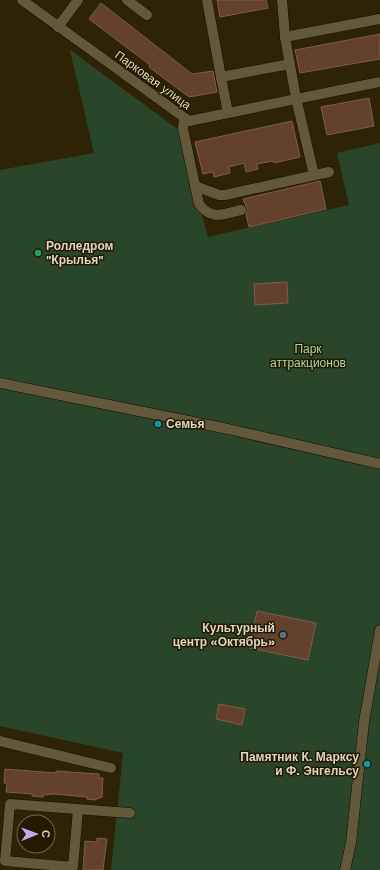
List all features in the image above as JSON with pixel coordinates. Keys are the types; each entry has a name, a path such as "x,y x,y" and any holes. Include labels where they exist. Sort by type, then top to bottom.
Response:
{"street":[{"name":"Парковая улица","path":"22,0 184,119 192,121 296,98 380,82"},
{"path":"58,27 78,0"},
{"path":"127,0 147,15"},
{"path":"207,0 228,113"},
{"path":"282,0 285,37 296,98 314,175"},
{"path":"285,37 380,20"},
{"path":"221,77 290,64"},
{"path":"184,119 183,129 199,204 205,212 216,215 241,210"},
{"path":"195,186 219,196 329,172"},
{"path":"0,383 228,429 380,464"},
{"path":"345,870 351,843 364,722 380,630"},
{"path":"0,741 111,768"},
{"path":"78,810 73,867 5,861 10,804 130,813"}],"green space":[{"name":"Парк аттракционов","path":"70,50 179,130 208,237 349,205 337,153 380,143 380,870 111,870 123,753 0,726 0,170 94,153"}],"building":[{"path":"217,0 266,0 268,8 220,17"},
{"path":"101,3 192,74 213,71 217,92 189,97 149,67 150,65 89,19"},
{"path":"380,34 380,59 300,73 295,50"},
{"path":"369,98 374,126 327,135 321,107"},
{"path":"292,121 300,157 274,163 273,161 257,164 258,169 246,172 244,163 229,167 230,173 214,177 213,172 203,174 195,142"},
{"path":"320,181 326,209 249,227 246,214 247,209 243,199"},
{"path":"287,282 288,303 255,305 254,284"},
{"name":"Культурный центр «Октябрь»","path":"257,611 316,623 308,660 250,648"},
{"path":"219,704 245,709 242,725 216,719"},
{"path":"5,769 56,773 56,771 99,774 99,778 103,778 102,797 94,800 87,799 87,797 54,794 43,795 43,797 32,796 32,794 6,792 7,783 4,783"},
{"path":"97,838 107,839 103,870 83,870 85,841 97,842"}],"place":[{"name":"Ролледром \"Крылья\"","path":"38,253"},
{"name":"Семья","path":"158,424"},
{"name":"Культурный центр «Октябрь»","path":"283,635"},
{"name":"Памятник К. Марксу и Ф. Энгельсу","path":"367,764"}]}
